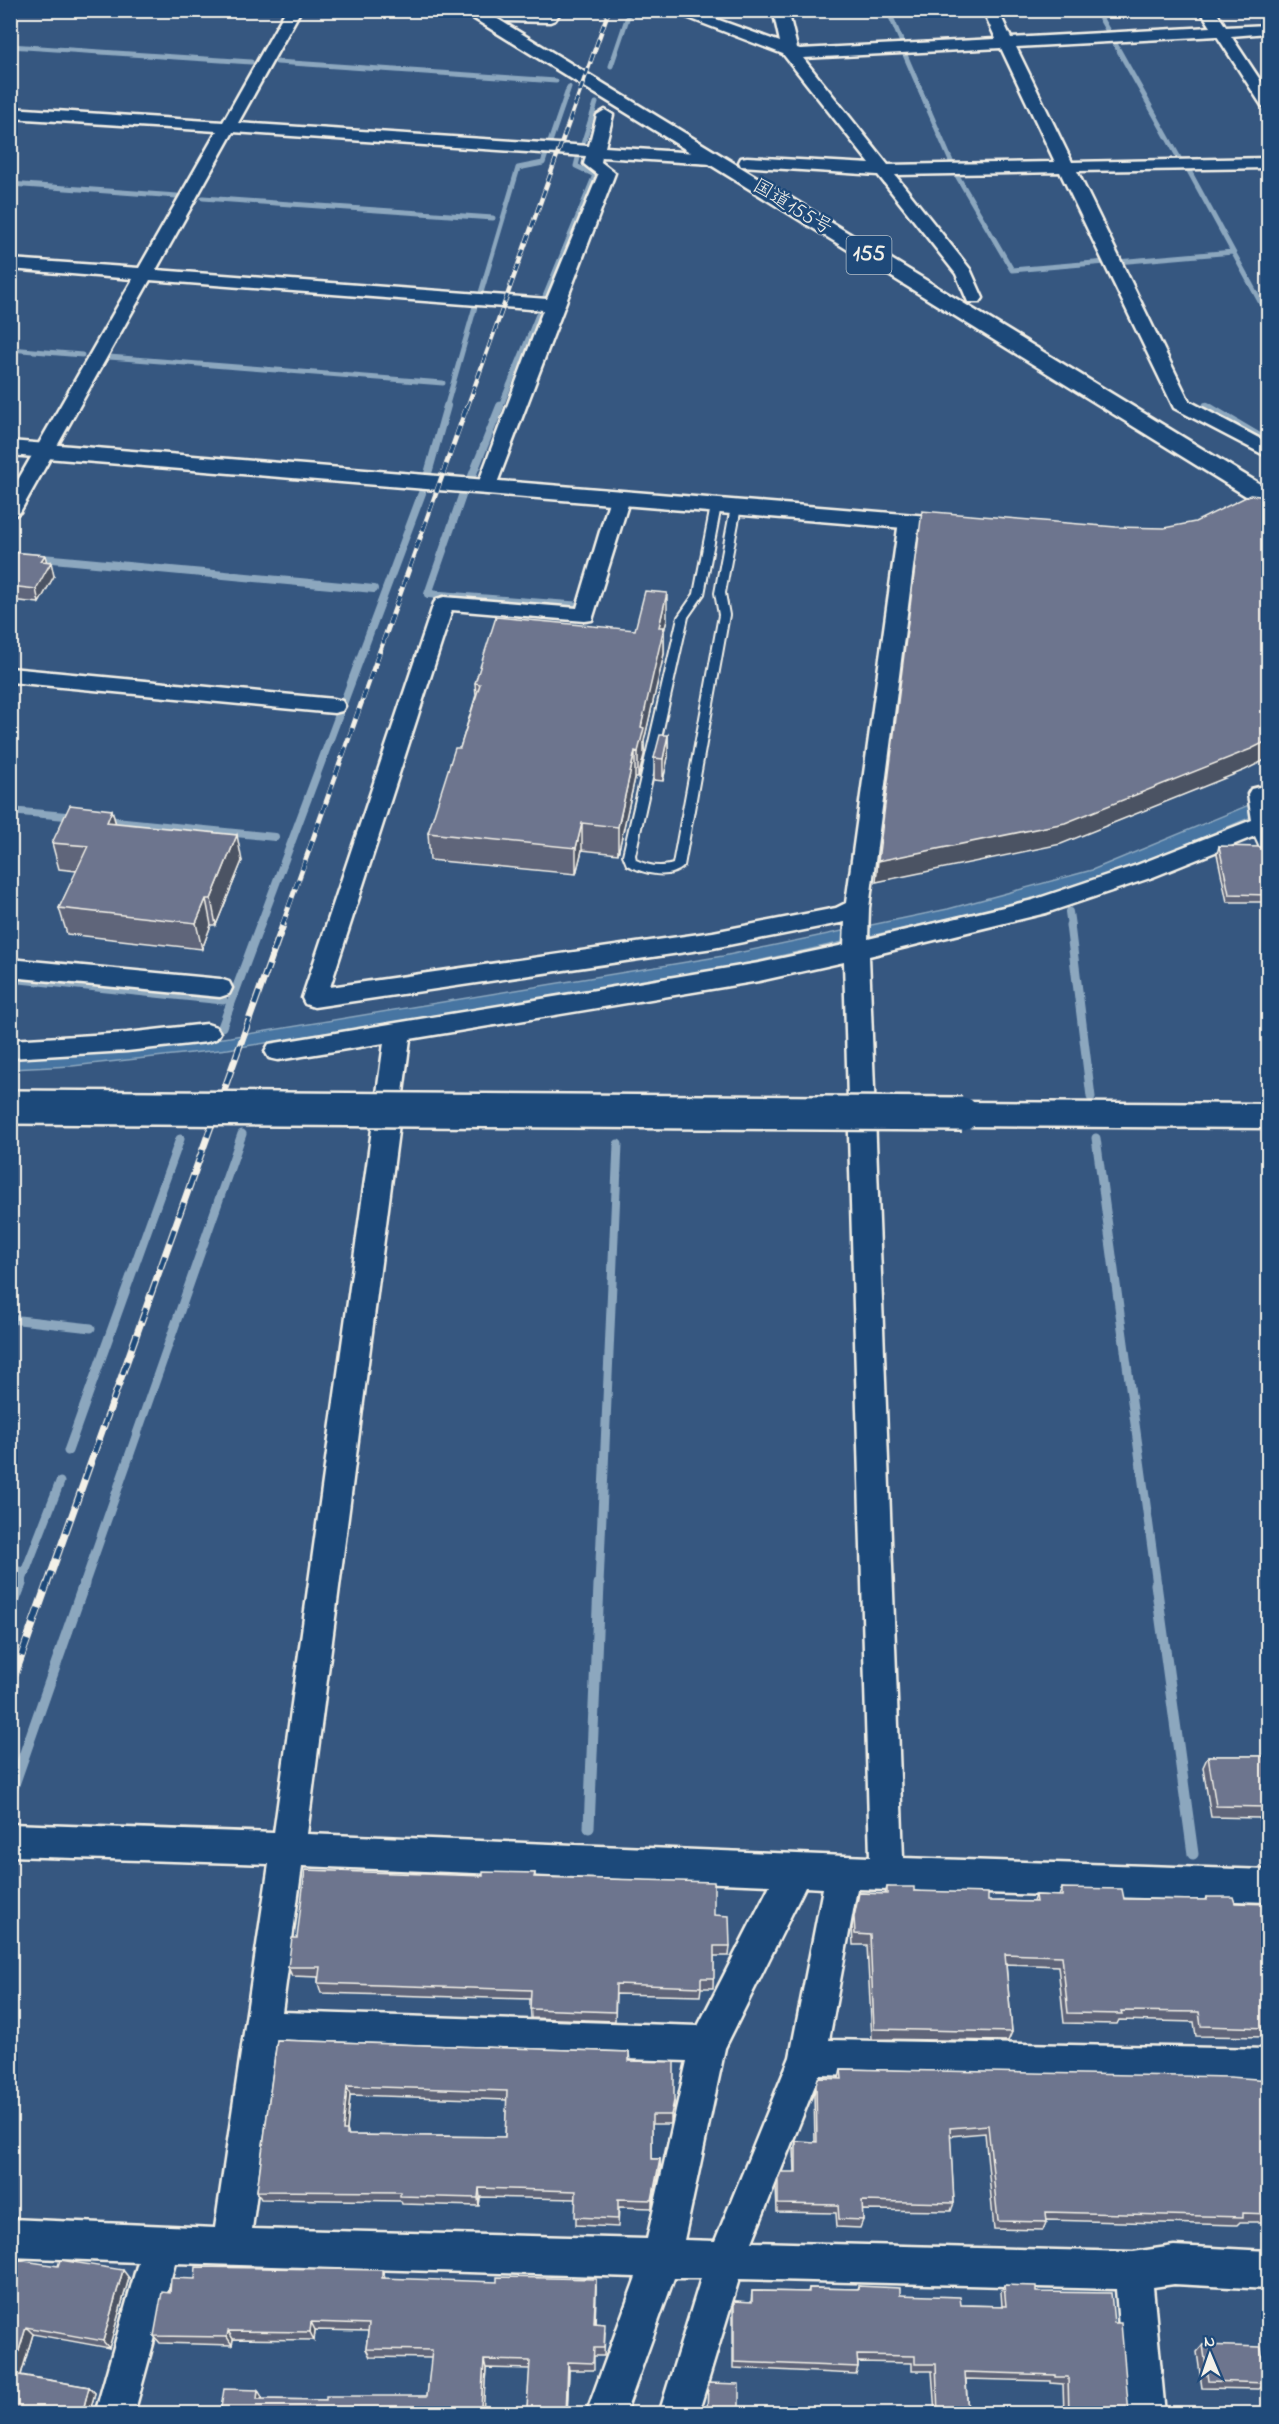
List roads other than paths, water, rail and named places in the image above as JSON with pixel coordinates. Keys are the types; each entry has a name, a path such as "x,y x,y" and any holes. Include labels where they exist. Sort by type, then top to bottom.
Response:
{"main road":[{"name":"国道155号","path":"470,10 712,159 1260,484"},
{"name":"国道155号","path":"500,13 1116,382"},
{"path":"1157,407 1260,484"},
{"path":"10,448 988,528"},
{"path":"10,1107 1269,1116"}],"street":[{"path":"10,512 43,450 146,274 294,10"},
{"path":"500,13 550,17 555,10"},
{"path":"675,10 799,54 1269,29"},
{"path":"780,10 789,49 964,273 974,298"},
{"path":"990,10 1181,404 1260,484"},
{"path":"1207,10 1269,103"},
{"path":"10,113 712,159"},
{"path":"487,487 554,305 607,173 592,164 605,115"},
{"path":"747,162 884,170 1269,163"},
{"path":"10,264 554,305"},
{"path":"620,498 585,615 444,603 314,999 713,940 841,915 857,908"},
{"path":"887,1874 856,949 857,908 909,521"},
{"path":"10,675 334,706"},
{"path":"278,1051 759,972 1038,907 1145,871 1263,815"},
{"path":"10,968 220,988"},
{"path":"231,2247 288,1849 398,1031"},
{"path":"10,1049 127,1042 207,1033"},
{"path":"10,1840 887,1874 1269,1886"},
{"path":"604,2414 662,2258 708,2044 796,1870"},
{"path":"678,2414 726,2260 808,2057 843,1872"},
{"path":"263,2029 708,2044"},
{"path":"808,2057 1269,2067"},
{"path":"10,2238 161,2245 1133,2271 1174,2265 1269,2270"},
{"path":"114,2414 161,2245"},
{"path":"1133,2271 1146,2414"}],"lane":[{"path":"726,506 720,593 724,615 678,866 670,870 644,868 631,862 629,855 682,617 699,594 726,506"}],"water":[{"path":"1268,797 1268,810 1114,875 1036,899 726,968 228,1049 72,1066 11,1069 11,1056 169,1045 230,1037 723,956 948,909 1092,870"}],"waterway":[{"path":"611,66 630,10"},
{"path":"888,10 903,45"},
{"path":"1096,10 1109,33"},
{"path":"1113,40 1179,158"},
{"path":"10,46 251,62"},
{"path":"903,50 953,166"},
{"path":"277,62 556,81"},
{"path":"549,145 569,87"},
{"path":"582,147 596,103"},
{"path":"480,296 518,168 543,163 547,151"},
{"path":"544,299 595,175 576,166 579,154"},
{"path":"1188,169 1268,316"},
{"path":"955,172 1012,270 1106,262"},
{"path":"10,184 177,196"},
{"path":"203,198 493,218"},
{"path":"1117,262 1233,252"},
{"path":"446,408 476,303"},
{"path":"500,408 541,307"},
{"path":"10,349 82,355"},
{"path":"109,357 443,383"},
{"path":"1205,405 1210,408"},
{"path":"427,477 447,406"},
{"path":"470,481 500,406"},
{"path":"1207,406 1268,442"},
{"path":"260,926 422,493"},
{"path":"462,496 428,594 582,606"},
{"path":"10,555 374,589"},
{"path":"10,811 77,817"},
{"path":"105,820 275,837"},
{"path":"1069,912 1071,926"},
{"path":"222,1027 260,925"},
{"path":"1070,925 1091,1097"},
{"path":"10,978 223,1000"},
{"path":"84,1585 242,1134"},
{"path":"1096,1138 1157,1585"},
{"path":"68,1451 180,1139"},
{"path":"599,1585 618,1144"},
{"path":"10,1319 91,1328"},
{"path":"25,1572 60,1482"},
{"path":"10,1570 25,1572"},
{"path":"20,1585 25,1572"},
{"path":"10,1612 21,1584"},
{"path":"10,1796 84,1584"},
{"path":"589,1828 599,1584"},
{"path":"1156,1584 1193,1854"}],"railway":[{"path":"467,408 609,10"},
{"path":"282,926 467,406"},
{"path":"47,1585 283,925"},
{"path":"10,1688 47,1584"}]}
